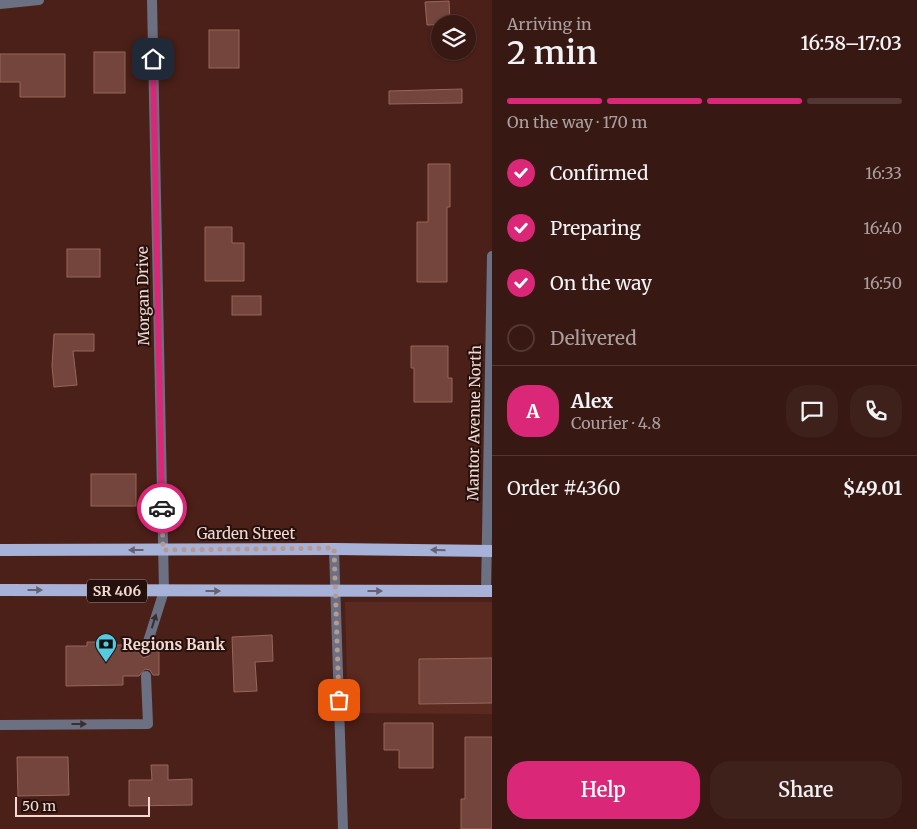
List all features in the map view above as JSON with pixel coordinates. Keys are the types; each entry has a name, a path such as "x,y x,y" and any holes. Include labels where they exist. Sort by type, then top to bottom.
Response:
{"main road":[{"name":"Garden Street","path":"0,550 334,548 489,551"},
{"name":"SR 406","path":"0,590 489,591"}],"street":[{"path":"0,4 39,0"},
{"name":"Morgan Drive","path":"145,651 164,591 152,0"},
{"name":"Mantor Avenue North","path":"489,591 492,256"},
{"path":"334,548 343,829"},
{"path":"0,725 148,724 146,676"}],"shaded area":[{"path":"345,602 492,602 492,714 348,713"}],"building":[{"path":"449,1 450,15 431,15 431,25 427,25 425,2"},
{"path":"209,30 239,30 239,68 209,68"},
{"path":"94,52 125,52 125,93 94,93"},
{"path":"0,54 65,54 65,97 20,97 20,82 0,82"},
{"path":"462,89 462,103 389,104 389,91"},
{"path":"428,164 450,164 450,207 447,207 447,282 417,282 417,222 428,222"},
{"path":"205,227 232,227 232,243 244,243 244,281 205,281"},
{"path":"67,249 100,249 100,277 67,277"},
{"path":"232,296 261,296 261,315 232,315"},
{"path":"54,334 94,334 94,351 73,351 77,385 54,387 52,366"},
{"path":"411,346 448,346 448,378 452,378 452,402 414,402 414,368 411,368"},
{"path":"91,474 136,474 136,506 91,506"},
{"path":"272,635 273,661 255,662 257,691 234,692 232,637"},
{"path":"87,642 112,642 112,645 123,645 123,651 138,651 143,658 149,656 152,651 159,651 159,675 153,675 150,670 145,669 139,676 123,676 123,685 66,686 66,646 87,646"},
{"path":"492,658 492,703 419,704 419,659"},
{"path":"384,723 433,723 433,768 399,768 399,750 384,750"},
{"path":"465,737 492,737 492,829 461,829 461,799 465,799"},
{"path":"17,757 68,757 69,795 18,796"},
{"path":"151,765 168,765 168,780 192,779 192,805 129,806 129,780 152,780"}],"way so far":[{"path":"162,508 163,550 334,548 339,700"}],"place":[{"name":"Regions Bank","path":"106,663"}],"route":[{"path":"153,59 162,508"}]}
